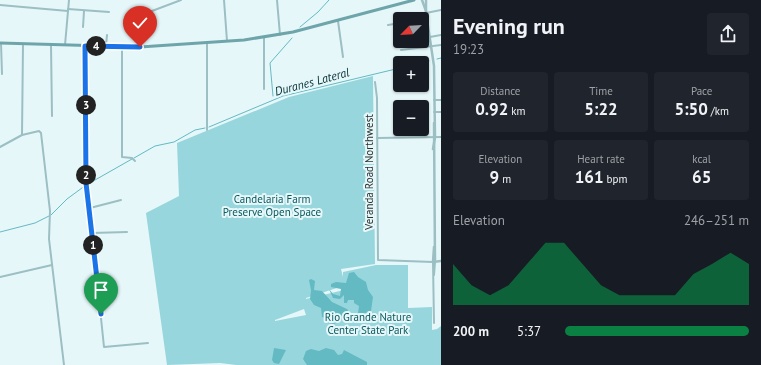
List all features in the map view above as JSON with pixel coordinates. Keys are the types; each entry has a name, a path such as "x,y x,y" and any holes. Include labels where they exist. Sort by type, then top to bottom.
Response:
{"main road":[{"path":"1,43 140,47 264,38 338,21 408,0 414,0"}],"street":[{"path":"65,45 69,0"},
{"path":"140,47 144,14 181,0"},
{"path":"224,0 227,41"},
{"path":"277,0 280,35"},
{"path":"422,0 426,12"},
{"path":"426,0 426,12"},
{"path":"0,5 109,12"},
{"path":"83,27 84,10"},
{"path":"426,12 441,10"},
{"path":"338,21 343,57"},
{"path":"388,25 393,24"},
{"path":"429,31 434,66 434,323"},
{"path":"106,47 107,35"},
{"path":"430,37 441,35"},
{"path":"264,38 264,89"},
{"path":"1,43 2,74"},
{"path":"207,43 208,130"},
{"path":"22,135 24,44"},
{"path":"51,45 52,116"},
{"path":"401,50 441,45"},
{"path":"85,46 86,172 104,347 148,343"},
{"path":"122,47 121,149 122,157 134,159"},
{"name":"Veranda Road Northwest","path":"375,82 377,86 377,258 380,262 434,262"},
{"path":"434,100 441,100"},
{"path":"434,112 441,112"},
{"path":"0,147 22,135 38,132 41,133 50,212 49,239 64,365"},
{"path":"377,138 441,137"},
{"path":"90,208 121,200"},
{"path":"92,233 127,232"},
{"path":"434,262 441,262"},
{"path":"0,277 52,265"}],"green space":[{"name":"Candelaria Farm Preserve Open Space","path":"373,76 375,264 341,269 343,277 343,272 376,265 408,265 408,308 432,307 432,330 441,326 441,365 236,365 220,363 167,365 146,213 179,196 177,143 289,97","holes":["343,286 344,290 306,299 306,298","304,309 306,315 275,321 275,320"]}],"shaded area":[{"path":"354,272 358,277 366,282 368,290 373,297 371,311 362,314 358,313 359,306 354,303 354,300 348,300 347,303 344,303 344,295 340,299 333,298 329,289 333,294 340,296 341,289 331,287 331,284 336,282 346,283 349,273"},
{"path":"311,279 315,281 314,290 322,291 332,302 347,309 349,312 348,316 334,324 328,323 326,318 322,317 321,308 314,305 310,299 311,290 309,280"},
{"path":"274,348 286,350 279,364 274,363 272,360"},
{"path":"326,348 334,350 338,355 342,354 344,350 367,362 367,365 307,365 303,359 306,351 311,349 319,351"}],"waterway":[{"path":"300,27 318,12 329,0"},
{"path":"273,96 270,63 292,38"},
{"name":"Duranes Lateral","path":"437,59 441,58"},
{"name":"Duranes Lateral","path":"209,127 283,96 393,70"},
{"name":"Duranes Lateral","path":"134,158 155,146 174,142 195,130 205,128"},
{"name":"Duranes Lateral","path":"88,184 132,159"},
{"name":"Duranes Lateral","path":"51,215 67,199 86,185"},
{"name":"Duranes Lateral","path":"0,232 35,223 49,216"}],"route":[{"path":"101,314 88,186 86,183 85,46 140,47"}],"park label":[{"name":"Rio Grande Nature Center State Park","path":"368,323"}]}
